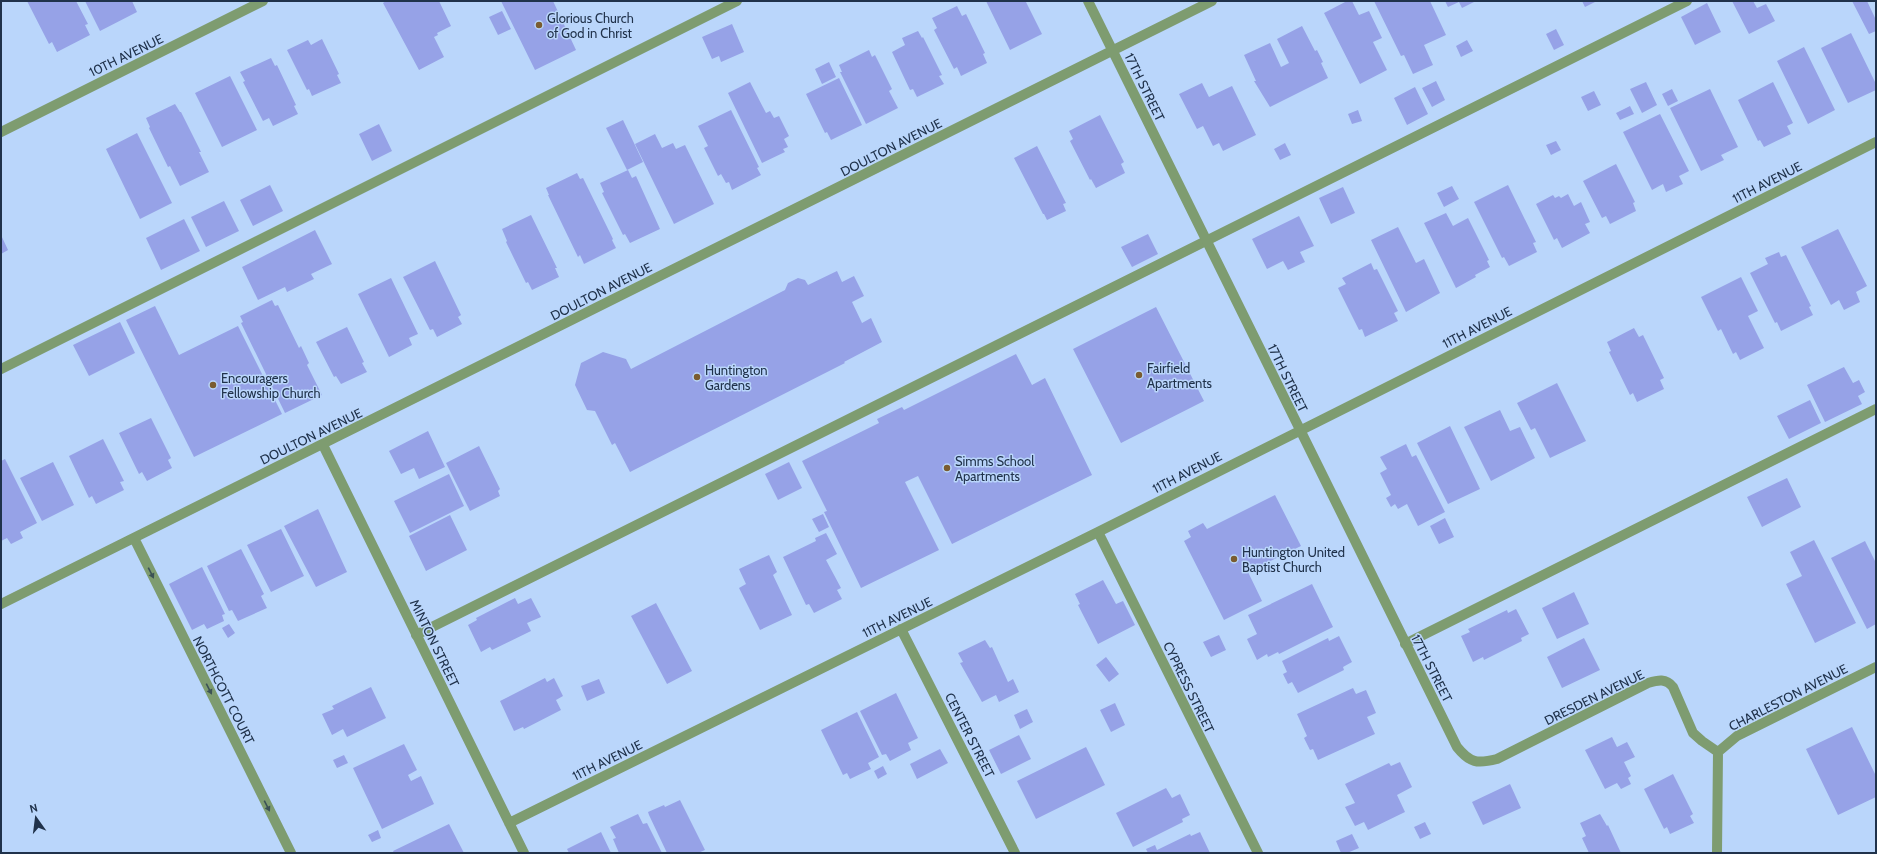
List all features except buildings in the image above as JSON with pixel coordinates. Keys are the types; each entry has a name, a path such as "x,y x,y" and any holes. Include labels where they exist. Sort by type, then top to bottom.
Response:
{"street":[{"name":"10TH AVENUE","path":"1,132 263,1"},
{"path":"1,369 737,1"},
{"name":"17TH STREET","path":"1088,1 1299,431 1457,747 1472,761"},
{"name":"DOULTON AVENUE","path":"1,604 1212,1"},
{"path":"416,635 1687,1"},
{"name":"11TH AVENUE","path":"509,823 1098,532 1876,142"},
{"path":"1405,644 1876,409"},
{"name":"MINTON STREET","path":"323,445 524,853"},
{"name":"CYPRESS STREET","path":"1098,532 1258,853"},
{"name":"NORTHCOTT COURT","path":"134,538 291,853"},
{"name":"CENTER STREET","path":"901,629 1015,853"},
{"name":"CHARLESTON AVENUE","path":"1718,752 1736,736 1876,666"},
{"name":"DRESDEN AVENUE","path":"1472,761 1484,762 1497,759 1648,683 1661,680 1670,683 1673,687 1693,732 1718,752"},
{"path":"1716,853 1718,752"}],"place":[{"name":"Glorious Church of God in Christ","path":"539,25"},
{"name":"Fairfield Apartments","path":"1139,375"},
{"name":"Huntington Gardens","path":"697,377"},
{"name":"Encouragers Fellowship Church","path":"213,385"},
{"name":"Simms School Apartments","path":"947,468"},
{"name":"Huntington United Baptist Church","path":"1234,559"}]}
